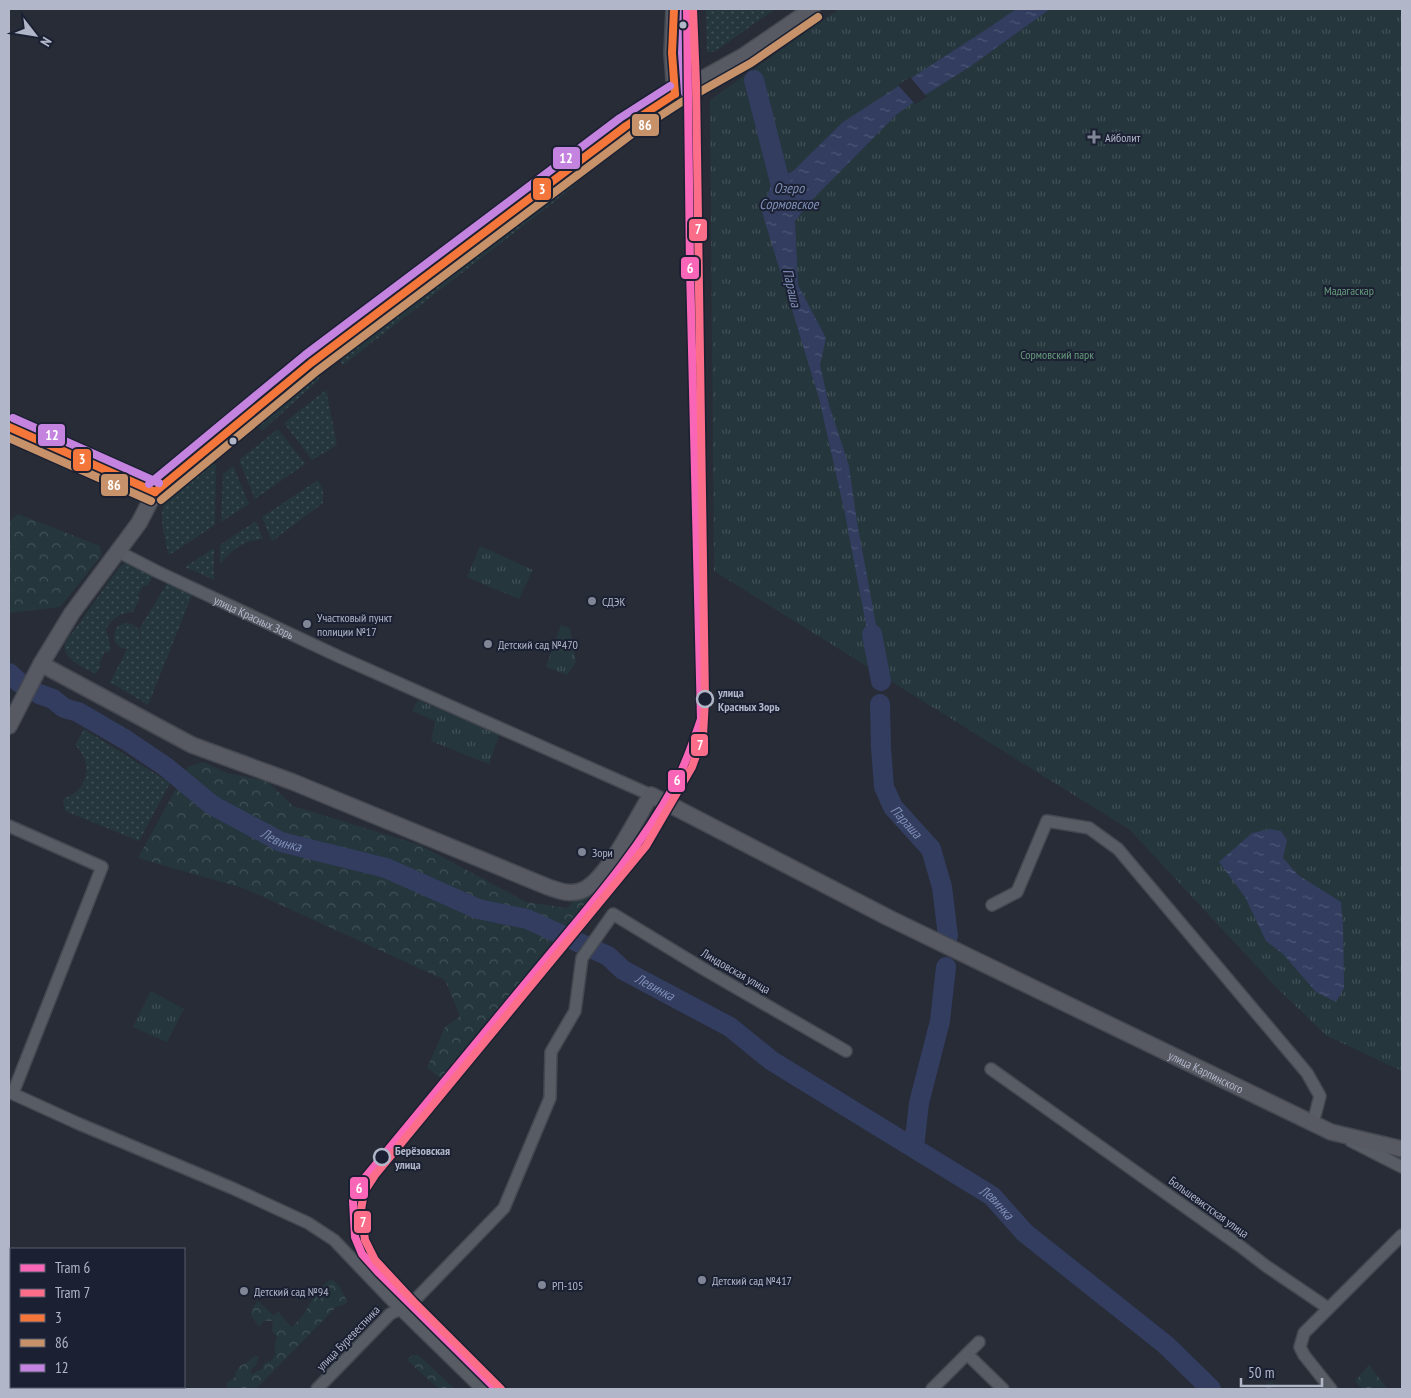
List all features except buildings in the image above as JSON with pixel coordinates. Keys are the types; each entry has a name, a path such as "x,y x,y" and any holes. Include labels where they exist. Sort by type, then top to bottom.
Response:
{"street":[{"path":"674,9 672,53 675,94"},
{"path":"9,726 41,664 72,613 138,523 155,492 319,357 626,126 675,94 745,55 812,9"},
{"path":"9,427 155,492"},
{"name":"улица Красных Зорь","path":"117,551 342,658 651,795 889,918 1014,978"},
{"path":"41,664 192,745 293,782 548,887 567,893 584,889 596,879 613,858 651,795"},
{"path":"992,904 1017,892 1047,822 1089,828 1118,849 1307,1073 1320,1096 1313,1123"},
{"path":"9,826 102,868 11,1092 308,1223 334,1240 400,1309 482,1389"},
{"name":"Линдовская улица","path":"613,914 846,1051"},
{"name":"улица Буревестника","path":"317,1389 390,1314 411,1304 504,1208 550,1098 551,1052 575,1011 582,958 613,914"},
{"name":"улица Карпинского","path":"1014,978 1332,1132 1402,1149"},
{"name":"Большевистская улица","path":"991,1069 1266,1266 1328,1308"},
{"path":"1332,1132 1402,1167"},
{"path":"1332,1389 1308,1361 1300,1347 1304,1333 1402,1236"},
{"path":"932,1389 979,1342"},
{"path":"967,1354 1003,1389"}],"green space":[{"path":"706,9 775,9 714,52 707,52"},
{"name":"Сормовский парк","path":"839,9 1402,9 1402,1071 1327,1036 1274,985 1130,830 714,571 710,100"},
{"path":"606,149 572,188 343,365 335,353"},
{"path":"314,373 321,378 262,431 257,425 259,418 308,374"},
{"path":"326,390 337,445 312,460 284,423"},
{"path":"278,429 305,464 255,499 239,460"},
{"path":"213,463 216,465 215,525 169,555 164,536 163,508 173,493"},
{"path":"233,466 249,504 221,522 223,474"},
{"path":"318,480 323,490 323,503 272,541 262,517"},
{"path":"18,514 100,546 101,556 60,607 9,613 9,522"},
{"path":"256,521 263,539 238,547 220,564 220,545"},
{"path":"480,546 533,570 519,599 467,577"},
{"path":"214,548 214,580 185,567"},
{"path":"125,563 153,576 148,585 143,586 137,596 140,598 133,612 117,617 106,629 111,649 108,653 105,652 99,664 101,666 96,674 74,662 66,654 65,643 120,566"},
{"path":"170,579 194,590 148,705 110,682 127,650 139,642 141,636 139,629"},
{"path":"127,623 136,627 140,636 136,645 127,649 118,645 114,636 118,627"},
{"path":"561,625 570,628 576,662 567,675 546,667"},
{"path":"418,700 499,735 489,764 431,741 435,721 412,711"},
{"path":"84,729 170,783 139,841 65,811 63,799 72,795 78,789 86,776 85,760 75,745"},
{"path":"203,762 227,773 267,781 293,806 420,845 526,902 567,908 579,896 595,895 442,1079 427,1068 445,1027 460,1016 445,980 246,889 138,858 188,767"},
{"path":"151,991 184,1009 167,1042 133,1027"},
{"path":"9,1258 10,1306 9,1307"},
{"path":"332,1279 340,1287 347,1301 345,1304 336,1307 256,1389 226,1389 227,1383 235,1377 237,1369 242,1365 255,1356 259,1356 256,1365 251,1370 251,1374 262,1369 265,1363 271,1361 276,1354 274,1349 277,1337 272,1331 273,1321 264,1321 259,1327 251,1315 258,1301 273,1315 279,1312 291,1327 302,1316 320,1289"},
{"path":"412,1355 418,1355 455,1389 439,1389 407,1360"},
{"path":"1369,1365 1388,1389 1362,1389 1355,1381"},
{"path":"1268,1382 1277,1384 1280,1389 1263,1389"}],"water":[{"name":"Озеро Сормовское","path":"1016,9 1050,9 971,66 896,115 811,201 795,221 798,285 826,338 820,365 829,405 849,466 857,522 883,663 872,656 845,514 819,398 762,212 772,182 793,171 843,122"},
{"path":"1270,829 1281,831 1287,840 1283,858 1298,875 1341,902 1344,988 1336,1002 1316,992 1283,954 1266,941 1245,897 1219,862 1252,833"}],"pier":[{"path":"910,77 927,97 915,104 898,85"}],"waterway":[{"path":"754,80 785,202"},
{"name":"Параша","path":"872,634 881,681"},
{"name":"Левинка","path":"9,673 20,683"},
{"name":"Левинка","path":"39,694 53,699 64,708 78,712 126,740 166,767 212,805 281,842 386,868 478,909 527,919 608,956 623,970 730,1027 772,1061 992,1196 1025,1233 1166,1345 1211,1389"},
{"name":"Параша","path":"880,704 884,787 893,807 931,849 942,887 948,936"},
{"name":"Параша","path":"914,1147 919,1103 940,1021 946,967"}],"tram line":[{"name":"6","path":"496,1389 362,1254 355,1237 353,1201 363,1180 628,857 674,786 686,761 701,719 690,268 687,9"},
{"name":"7","path":"501,1389 375,1260 365,1240 361,1210 364,1192 375,1175 646,846 692,767 703,736 705,699 696,83 693,9"}],"transit line":[{"name":"3","path":"674,9 672,53 675,94"},
{"name":"12","path":"684,9 682,53 685,93"},
{"name":"86","path":"161,500 317,371 632,134 680,103 751,63 818,17"},
{"name":"12","path":"149,484 305,355 620,118 670,86"},
{"name":"3","path":"155,492 311,363 626,126 675,94"},
{"name":"12","path":"13,418 159,483"},
{"name":"3","path":"9,427 155,492"},
{"name":"86","path":"9,438 151,501"}],"place":[{"name":"Айболит","path":"1094,137"},
{"name":"СДЭК","path":"592,601"},
{"name":"Участковый пункт полиции №17","path":"307,624"},
{"name":"Детский сад №470","path":"488,644"},
{"name":"улица Красных Зорь","path":"705,699"},
{"name":"Зори","path":"582,852"},
{"name":"Берёзовская улица","path":"382,1157"},
{"name":"Детский сад №417","path":"702,1280"},
{"name":"РП-105","path":"542,1285"},
{"name":"Детский сад №94","path":"244,1291"}],"park label":[{"name":"Мадагаскар","path":"1349,290"}]}
